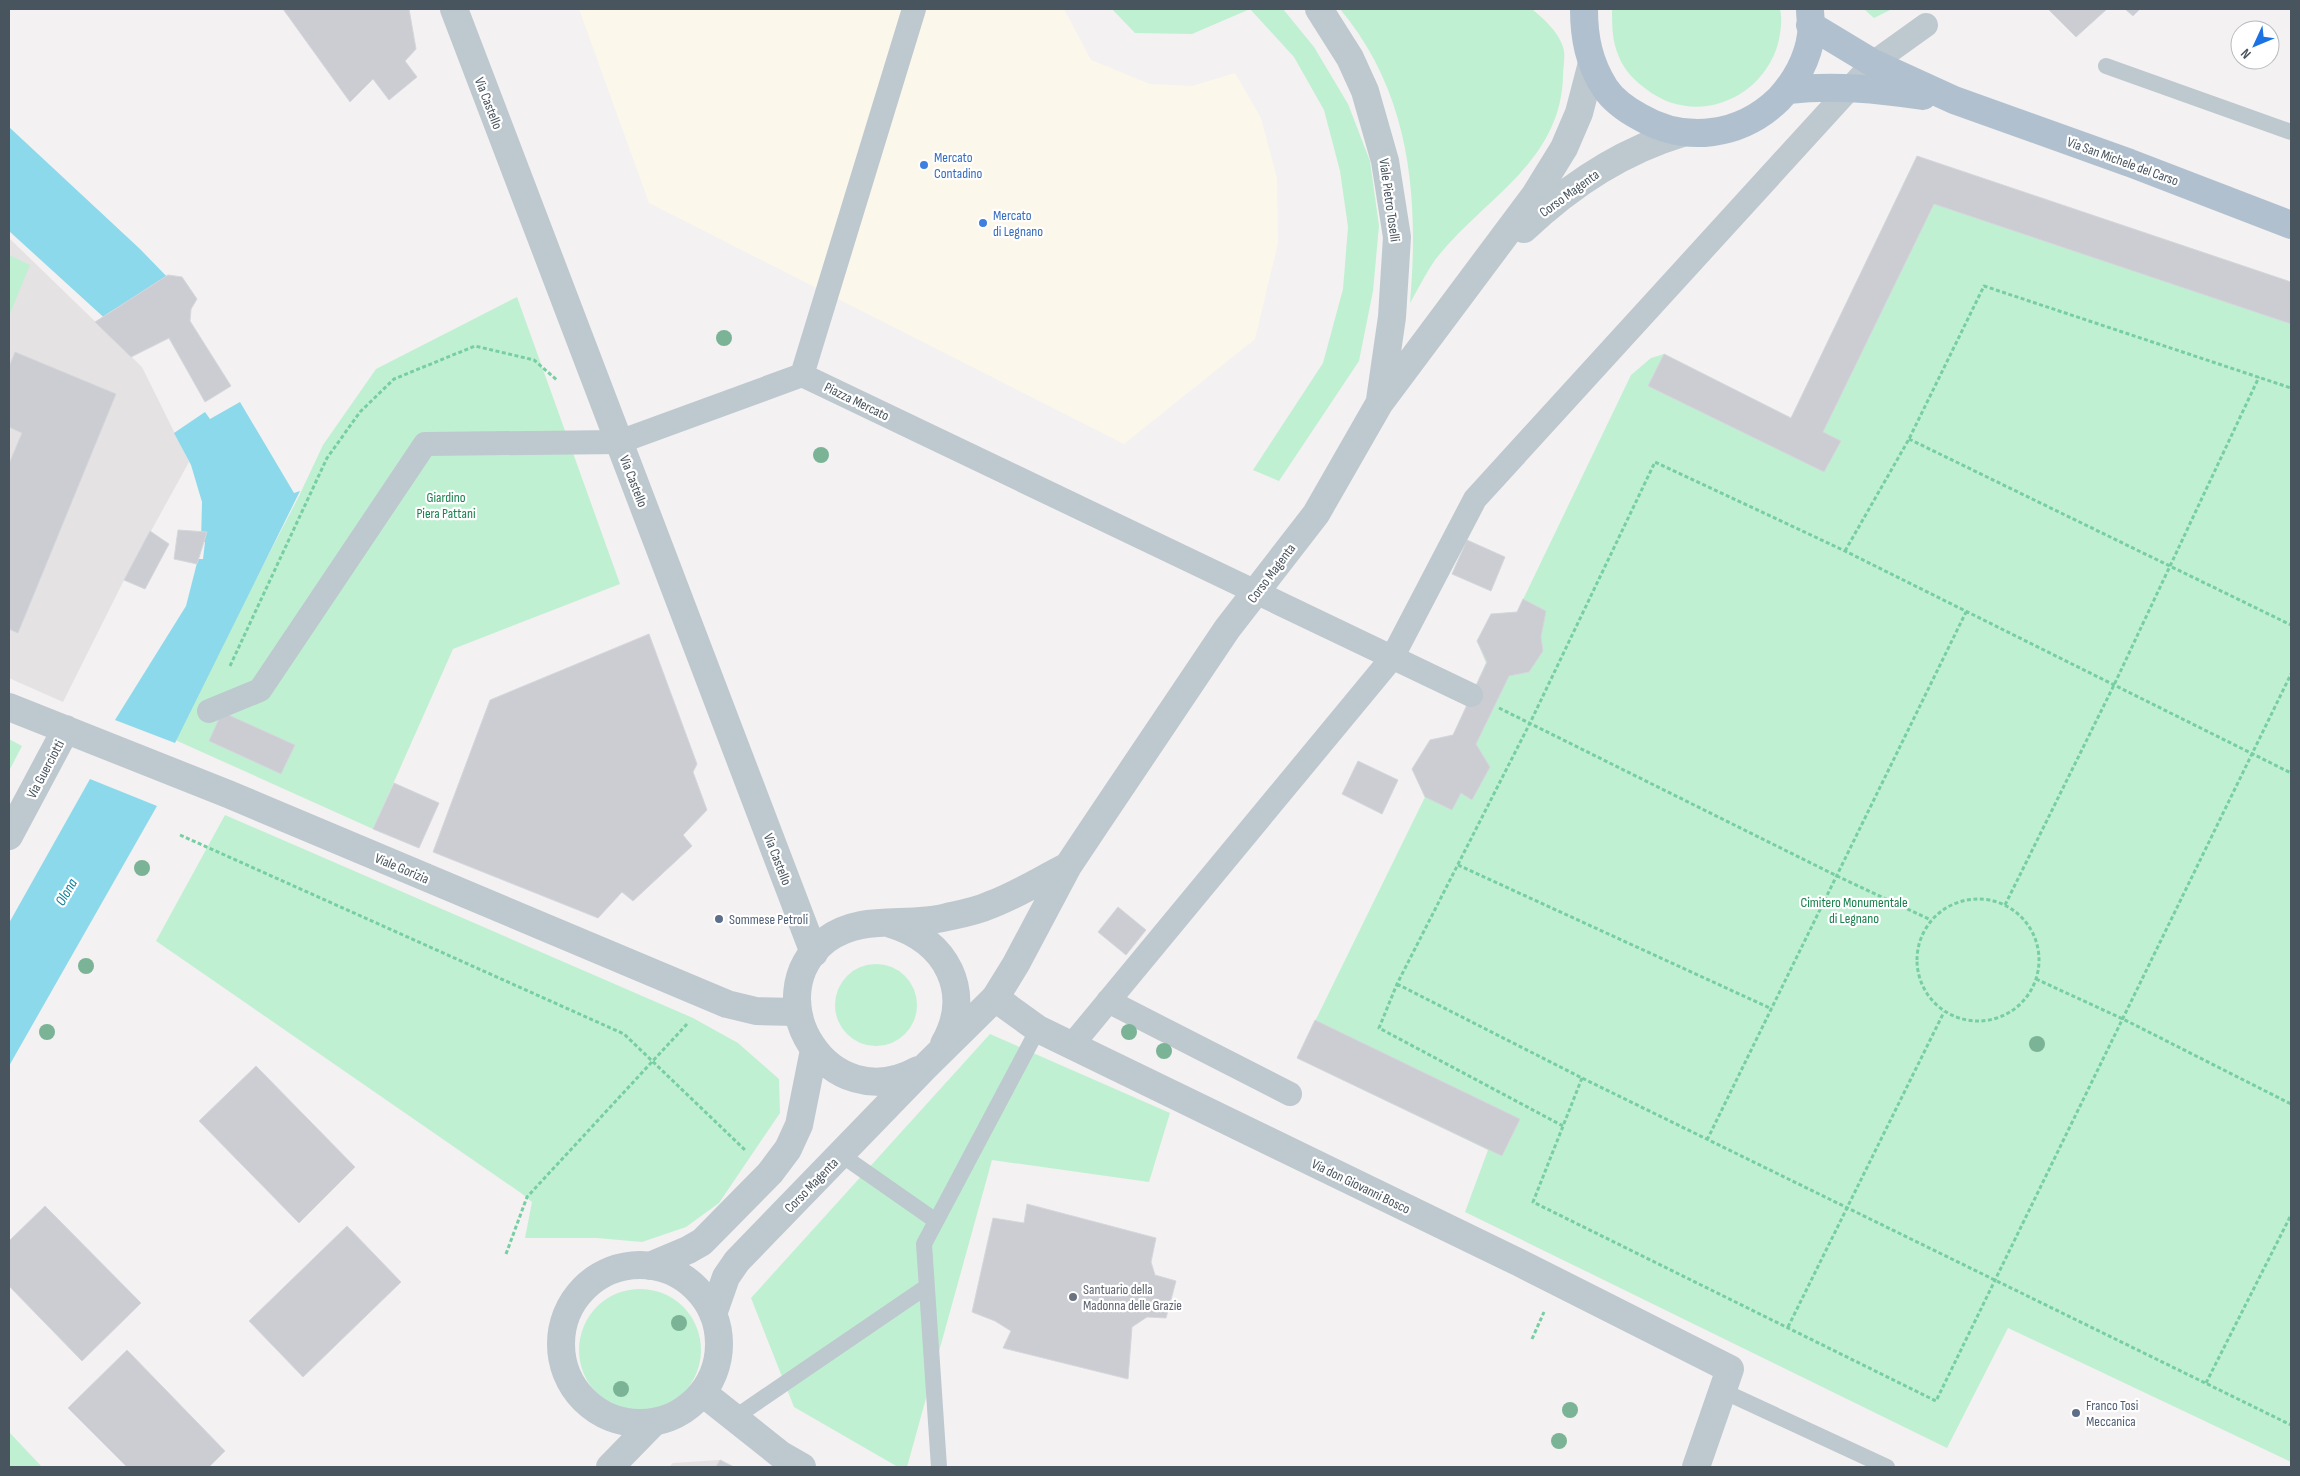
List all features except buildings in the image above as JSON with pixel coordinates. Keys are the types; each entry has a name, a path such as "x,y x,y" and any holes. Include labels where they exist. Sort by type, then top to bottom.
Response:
{"main road":[{"path":"1584,9 1584,35 1592,63 1606,89 1628,111 1653,125 1682,133 1712,134 1741,126 1767,111 1788,90 1803,64 1811,35 1810,17"},
{"name":"Via San Michele del Carso","path":"1810,17 1873,63 1954,100 2130,163 2291,225"},
{"name":"Via San Michele del Carso","path":"1788,90 1822,86 1872,88 1954,100"}],"street":[{"name":"Via Castello","path":"454,9 814,954"},
{"path":"209,711 260,690 425,444 619,442 802,375 914,9"},
{"name":"Viale Pietro Toselli","path":"1319,9 1350,58 1365,92 1385,161 1397,237 1392,317 1379,404"},
{"path":"1072,1045 1392,658 1475,499 1873,63 1926,25"},
{"name":"Corso Magenta","path":"713,1314 730,1269 933,1058 995,998 1016,964 1068,866 1227,629 1257,593 1316,514 1379,404 1535,195 1564,148 1579,114 1592,63"},
{"name":"Corso Magenta","path":"1472,279 1544,210 1586,178 1653,143 1682,133"},
{"name":"Piazza Mercato","path":"802,375 1471,696"},
{"name":"Viale Gorizia","path":"9,707 704,995 741,1009 798,1012"},
{"name":"Via Guerciotti","path":"9,836 66,729"},
{"name":"Corso Magenta","path":"888,923 908,929 925,939 941,954 951,972 956,992 956,1012 951,1033 933,1058 908,1076 887,1081 867,1081 846,1076 829,1065 814,1050 804,1032 798,1012 798,991 803,971 814,954 826,941 846,928 866,923 944,918 990,905 1068,866"},
{"name":"Via don Giovanni Bosco","path":"995,998 1038,1029 1504,1256 1726,1380"},
{"path":"1108,1001 1290,1094"},
{"path":"650,1266 702,1242 770,1173 788,1149 799,1125 814,1050"},
{"path":"629,1265 650,1266 670,1271 688,1281 703,1296 713,1314 719,1334 719,1355 713,1376 703,1394 688,1408 676,1415 654,1422 629,1423 609,1418 591,1408 573,1387 566,1375 560,1355 562,1327 566,1314 576,1296 591,1281 609,1271 629,1265"},
{"path":"1696,1467 1726,1380"},
{"path":"703,1394 781,1455 802,1467"},
{"path":"610,1467 654,1422"}],"lane":[{"path":"2106,66 2291,132"},
{"path":"939,1467 924,1244 1038,1029"},
{"path":"840,1154 936,1222"},
{"path":"734,1418 926,1287"},
{"path":"1726,1380 1887,1467"}],"path":[{"path":"1845,551 1909,439 1984,286 2291,388"},
{"path":"2005,905 2114,685 2259,377"},
{"path":"1909,439 2291,625"},
{"path":"1563,1126 1379,1028 1397,984 1530,723 1655,462 1845,551 2291,772"},
{"path":"1707,1140 1966,612"},
{"path":"1582,1078 1533,1202 1936,1401 2291,674"},
{"path":"1494,706 1837,876 1931,920"},
{"path":"180,835 624,1034 770,1173"},
{"path":"1458,865 1772,1008"},
{"path":"1986,898 2005,905 2019,915 2030,928 2037,944 2039,962 2036,979 2028,996 2015,1009 1998,1018 1980,1021 1961,1019 1944,1012 1931,1000 1922,985 1917,969 1917,951 1922,935 1931,920 1946,907 1965,900 1986,898"},
{"path":"2036,979 2123,1019 2291,1104"},
{"path":"1397,984 1707,1140 2291,1425"},
{"path":"506,1254 527,1197 696,1014 704,995"},
{"path":"1788,1328 1944,1012"},
{"path":"2206,1383 2291,1216"}],"shaded area":[{"name":"Mercato di Legnano","path":"579,9 1064,9 1091,60 1150,84 1192,86 1235,73 1261,118 1277,178 1278,243 1255,339 1124,444 649,203"},
{"path":"9,238 142,367 189,462 124,580 63,702 9,678"},
{"path":"720,1460 734,1467 669,1467 673,1463"}],"green space":[{"path":"1112,9 1250,9 1192,34 1135,33"},
{"path":"1250,9 1283,9 1314,47 1348,104 1370,161 1379,226 1373,291 1359,361 1279,481 1253,470 1323,363 1343,289 1348,227 1340,171 1324,110 1294,57"},
{"path":"1340,9 1532,9 1556,33 1564,51 1559,107 1548,134 1534,157 1454,238 1435,260 1410,303 1413,224 1411,186 1405,148 1396,111 1382,76 1364,42"},
{"path":"1612,9 1780,9 1781,30 1776,50 1767,68 1754,84 1738,95 1721,103 1683,106 1664,100 1646,89 1627,71 1621,62 1615,45"},
{"path":"1864,9 1892,9 1874,18"},
{"name":"Cimitero Monumentale di Legnano","path":"1917,156 2291,282 2291,1462 2008,1328 1947,1448 1465,1212 1488,1150 1297,1058 1425,797 1412,769 1430,740 1453,735 1486,663 1477,641 1491,614 1517,612 1631,375 1651,358 1664,354 1791,418"},
{"path":"9,255 30,265 9,316"},
{"name":"Giardino Piera Pattani","path":"517,297 620,584 453,649 373,829 173,739 299,496 323,445 376,369"},
{"path":"9,739 22,746 9,771"},
{"path":"225,815 693,1018 738,1043 779,1079 780,1113 719,1203 686,1227 642,1242 597,1238 525,1238 532,1202 521,1193 156,941"},
{"path":"876,964 892,967 905,976 914,989 917,1005 914,1021 905,1034 892,1043 876,1046 860,1043 847,1034 838,1021 835,1005 838,989 847,976 860,967"},
{"path":"990,1034 1170,1113 1149,1182 992,1160 907,1467 898,1467 794,1407 751,1298"},
{"path":"640,1289 652,1290 663,1294 674,1299 683,1307 691,1316 696,1327 700,1338 700,1362 696,1373 691,1384 683,1393 674,1401 663,1406 652,1410 640,1411 628,1410 617,1406 606,1401 597,1393 589,1384 584,1373 580,1362 579,1350 580,1338 584,1327 589,1316 597,1307 606,1299 617,1294 628,1290"},
{"path":"9,1432 42,1467 9,1467"}],"water":[{"path":"9,127 140,249 174,284 165,279 107,314 110,323 9,231"},
{"path":"240,402 294,493 300,491 175,743 115,720 186,606 198,559 203,559 205,542 201,542 202,502 191,465 174,433 205,412 210,419"},
{"name":"Olona","path":"90,779 157,806 9,1066 9,923"}],"place":[{"name":"Mercato Contadino","path":"924,165"},
{"name":"Mercato di Legnano","path":"983,223"},
{"name":"Sommese Petroli","path":"719,919"},
{"name":"Santuario della Madonna delle Grazie","path":"1073,1297"},
{"name":"Franco Tosi Meccanica","path":"2076,1413"}]}
